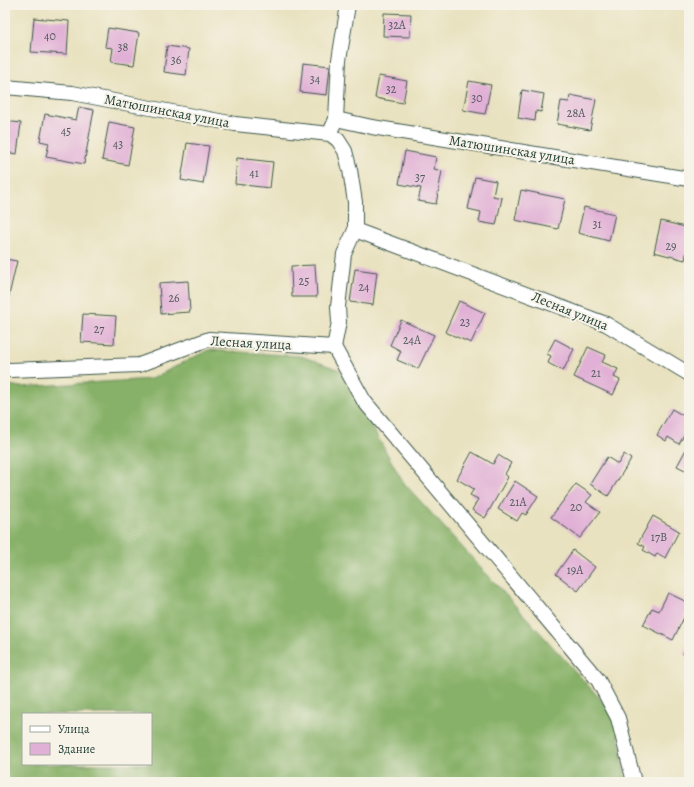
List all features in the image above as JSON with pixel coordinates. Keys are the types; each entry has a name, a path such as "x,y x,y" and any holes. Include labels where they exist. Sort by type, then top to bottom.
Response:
{"street":[{"path":"348,5 339,60 336,119 330,134 338,140 345,151 350,170 354,202 355,230 344,254 338,307 339,322 334,347 364,400 598,680 618,718 634,782"},
{"name":"Матюшинская улица","path":"5,87 72,93 234,124 330,134"},
{"name":"Матюшинская улица","path":"336,119 372,127 689,179"},
{"name":"Лесная улица","path":"355,230 606,324 689,374"},
{"name":"Лесная улица","path":"5,368 10,370 139,364 209,339 334,347"}],"green space":[{"path":"208,350 301,356 340,370 403,482 615,715 626,782 5,782 5,384 20,387 151,379"}],"building":[{"path":"384,13 411,14 410,37 383,36"},
{"path":"34,18 69,21 67,54 31,52"},
{"path":"108,28 139,33 134,65 111,62 113,48 105,47"},
{"path":"167,46 189,49 186,75 164,72"},
{"path":"303,63 330,66 327,95 300,92"},
{"path":"379,76 407,81 403,103 375,98"},
{"path":"469,81 491,85 485,114 463,110"},
{"path":"522,90 544,94 541,112 536,111 535,121 518,118"},
{"path":"570,95 596,100 590,130 557,124 561,101 569,102"},
{"path":"79,107 94,110 84,164 46,157 49,143 40,141 45,114 76,120"},
{"path":"5,121 21,123 17,154 5,152"},
{"path":"109,122 135,127 128,165 102,160"},
{"path":"187,143 209,146 203,184 181,180"},
{"path":"405,151 436,157 434,169 442,171 436,204 418,201 421,188 399,184"},
{"path":"237,158 273,162 270,188 235,184"},
{"path":"475,177 496,181 493,196 502,198 496,225 479,222 481,212 468,209"},
{"path":"521,190 565,199 558,229 515,220"},
{"path":"584,207 615,214 609,241 578,233"},
{"path":"661,221 689,228 689,240 685,260 654,252"},
{"path":"5,259 17,261 6,308 5,308"},
{"path":"315,265 317,297 292,297 291,266"},
{"path":"355,269 377,272 373,305 350,302"},
{"path":"188,281 190,312 161,314 159,283"},
{"path":"459,301 485,313 471,343 445,332"},
{"path":"83,314 116,316 114,344 81,342"},
{"path":"401,320 434,335 418,369 397,360 401,351 390,345"},
{"path":"555,339 574,349 563,371 548,363 551,356 547,354"},
{"path":"588,347 606,355 602,362 618,369 614,377 620,380 613,395 574,377"},
{"path":"672,409 689,419 689,427 679,444 668,437 666,441 657,435"},
{"path":"689,444 689,472 677,466"},
{"path":"472,452 493,464 498,455 511,463 505,474 508,477 485,518 472,510 478,499 470,495 474,489 457,479"},
{"path":"624,454 631,459 608,496 590,484 607,457 618,464"},
{"path":"515,481 538,496 526,515 522,513 517,521 498,509"},
{"path":"576,484 592,495 586,502 600,512 580,538 551,517"},
{"path":"653,516 679,531 665,558 657,553 655,557 643,550 645,547 638,543"},
{"path":"573,550 595,567 578,591 556,574"},
{"path":"668,593 689,603 689,607 673,640 643,625 652,608 659,611"},
{"path":"689,642 689,657 683,654"}]}
